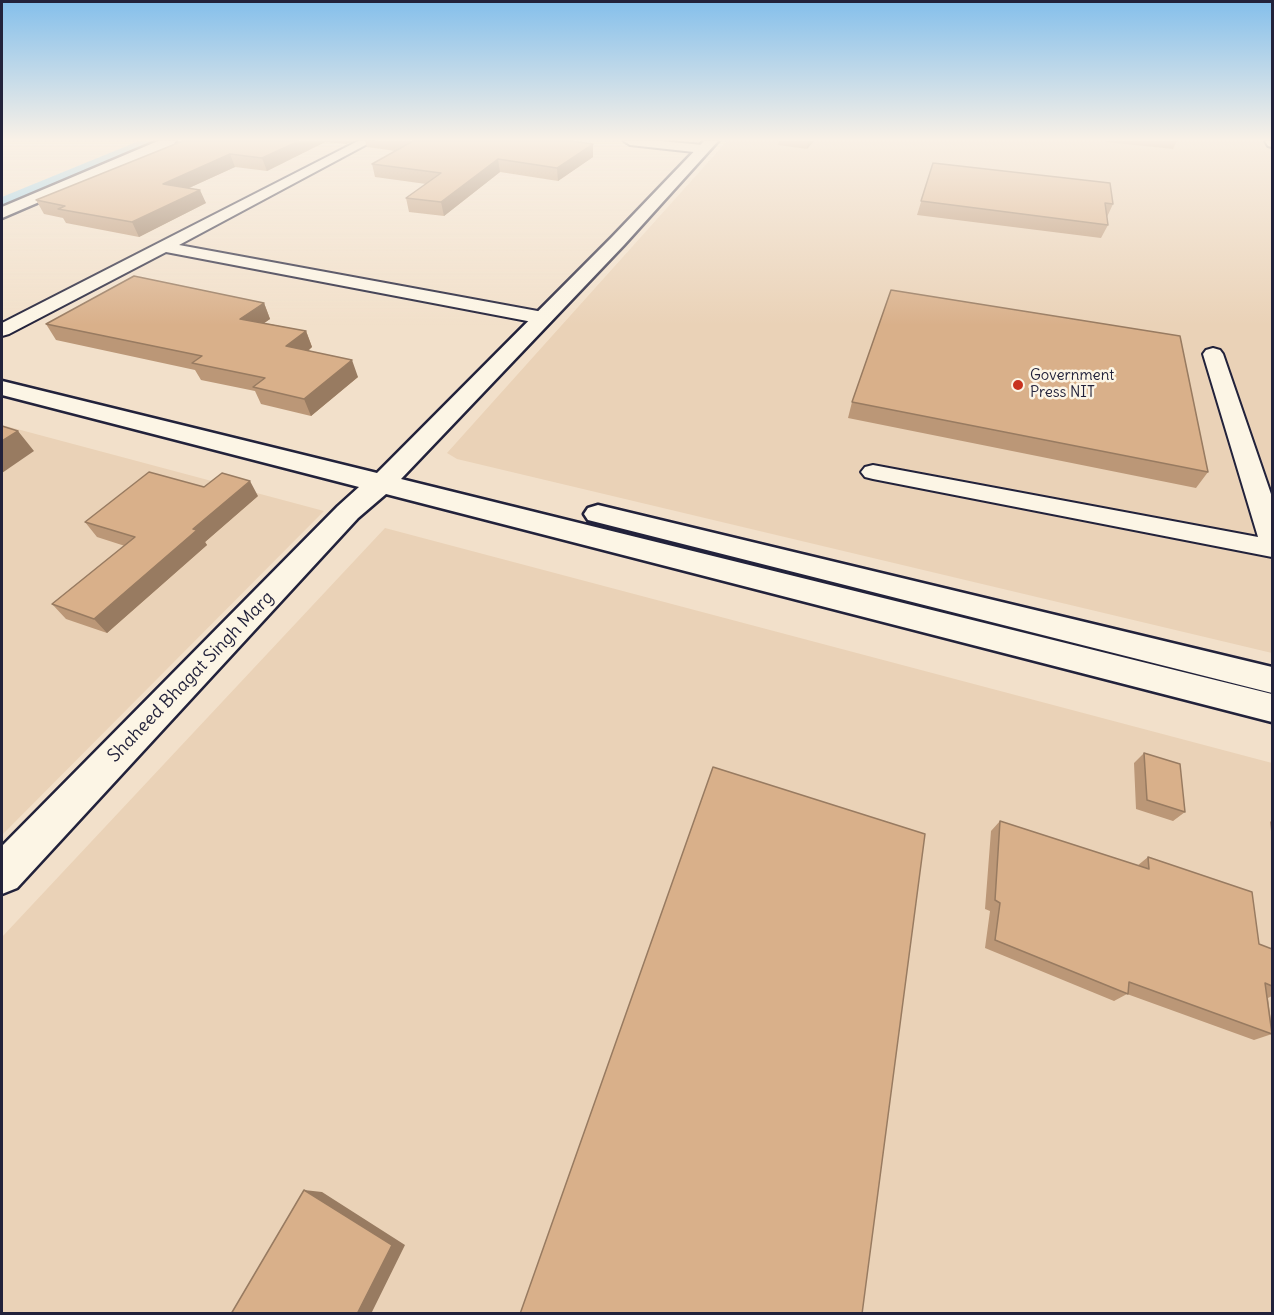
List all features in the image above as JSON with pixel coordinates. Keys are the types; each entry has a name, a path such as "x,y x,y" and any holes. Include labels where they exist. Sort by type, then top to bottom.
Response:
{"street":[{"path":"2,213 27,202"},
{"path":"2,330 251,202"},
{"name":"Shaheed Bhagat Singh Marg","path":"2,874 340,520 362,498 391,475 653,202"},
{"path":"166,247 543,318"},
{"path":"873,472 1272,548 1271,530 1213,354"},
{"path":"2,370 1272,708"},
{"path":"2,388 391,475 1272,680"}],"shaded area":[{"path":"672,202 1272,202 1272,653 457,459 447,453"},
{"path":"2,425 324,511 2,835"},
{"path":"385,528 1272,763 1272,1313 2,1313 2,937"}],"building":[{"path":"47,202 174,202 132,222 58,209 65,206"},
{"path":"932,202 1113,202 1105,203 1108,225"},
{"path":"134,276 264,303 240,319 306,331 286,346 352,360 304,399 253,387 265,378 192,363 202,356 46,324"},
{"name":"Government Press NIT","path":"891,290 1180,336 1208,472 852,402"},
{"path":"2,426 18,431 2,441"},
{"path":"149,472 204,487 222,473 250,481 193,529 197,530 94,619 52,604 135,537 85,522"},
{"path":"1144,753 1180,764 1185,812 1147,800"},
{"path":"713,767 925,834 862,1314 520,1314"},
{"path":"1000,821 1149,869 1148,857 1252,892 1259,944 1272,949 1272,986 1265,983 1272,1034 1129,982 1128,994 995,940 1000,903 995,900"},
{"path":"304,1190 392,1245 357,1314 231,1314"}],"place":[{"name":"Government Press NIT","path":"1018,385"}]}
